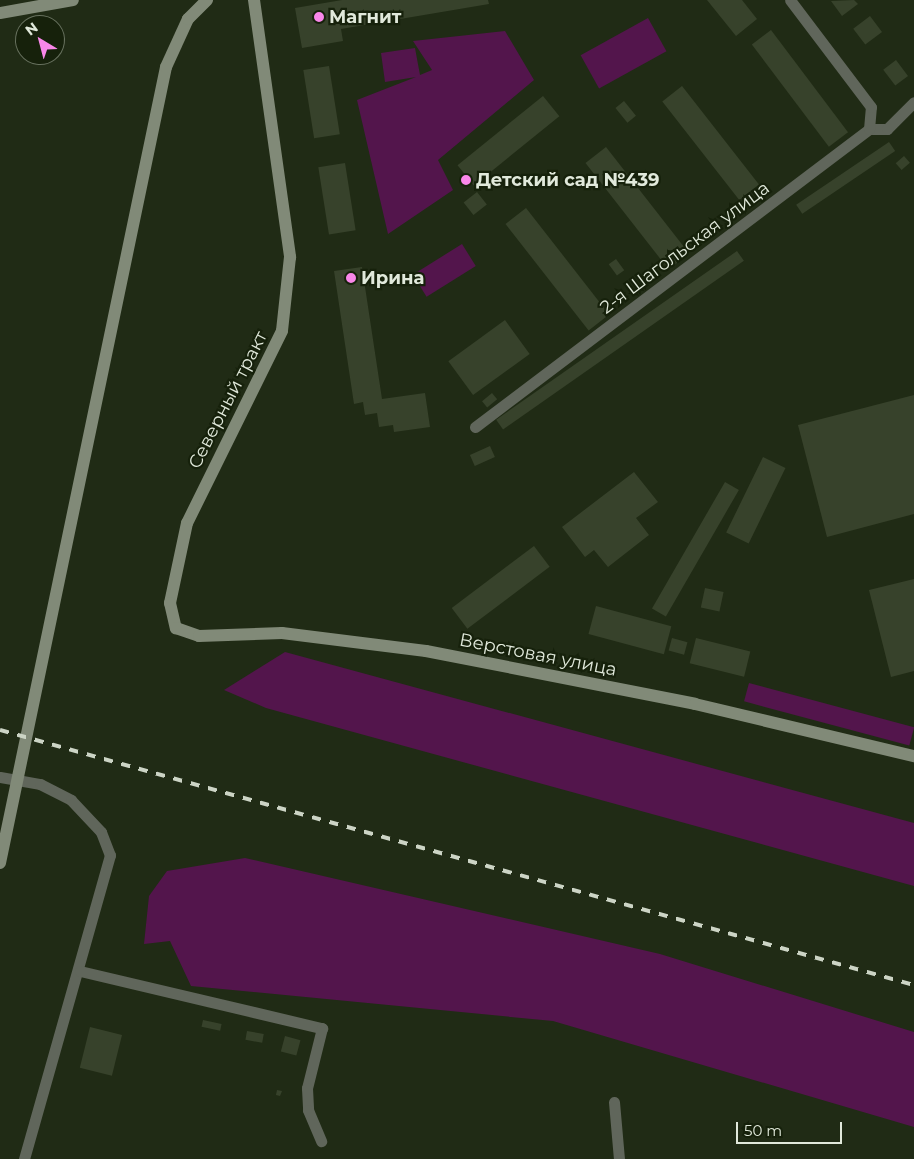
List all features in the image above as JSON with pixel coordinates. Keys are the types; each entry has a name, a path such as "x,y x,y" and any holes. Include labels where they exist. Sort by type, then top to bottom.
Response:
{"street":[{"path":"0,13 72,0"},
{"path":"0,863 166,67 178,34 206,0"},
{"name":"Северный тракт","path":"170,603 186,523 282,331 290,257 254,0"},
{"path":"790,0 871,107 869,129"},
{"name":"2-я Шагольская улица","path":"476,427 869,129 887,129 914,102"},
{"name":"Верстовая улица","path":"170,603 176,628 186,634 282,633 426,651 695,704 914,756"},
{"path":"0,776 57,792 82,808 101,832 110,855 80,971 24,1159"},
{"path":"80,971 322,1028 307,1088 308,1110 321,1141"},
{"path":"614,1102 619,1159"}],"shaded area":[{"path":"648,18 666,51 599,89 581,55"},
{"path":"505,31 534,80 438,160 453,190 388,234 357,100 416,77 385,82 381,53 415,48 420,75 432,70 413,41"},
{"path":"462,244 476,266 427,297 413,275"},
{"path":"285,652 914,823 914,886 266,708 224,690"},
{"path":"749,683 914,727 909,746 744,701"},
{"path":"245,858 660,954 914,1032 914,1127 553,1021 191,986 170,941 144,944 149,896 167,871"}],"building":[{"path":"342,0 488,0 489,4 341,29 343,41 302,48 295,8"},
{"path":"707,0 742,0 757,19 736,36"},
{"path":"854,0 858,4 842,16 831,1"},
{"path":"870,16 882,32 865,45 853,29"},
{"path":"771,30 848,132 829,147 752,44"},
{"path":"896,60 908,76 895,86 883,70"},
{"path":"329,66 340,134 314,138 303,70"},
{"path":"682,86 759,185 739,200 662,101"},
{"path":"543,96 559,116 474,185 458,165"},
{"path":"624,101 636,116 627,123 615,108"},
{"path":"889,142 895,151 802,214 796,205"},
{"path":"606,147 689,253 669,269 586,163"},
{"path":"904,156 910,163 902,170 896,163"},
{"path":"345,163 356,230 329,234 318,167"},
{"path":"477,192 487,205 473,215 464,202"},
{"path":"526,208 609,314 589,330 506,224"},
{"path":"737,251 744,261 503,429 496,420"},
{"path":"616,259 624,270 617,276 609,264"},
{"path":"362,267 382,399 425,393 430,427 394,432 393,425 379,427 377,413 365,415 363,402 354,404 334,271"},
{"path":"505,320 530,354 473,395 448,361"},
{"path":"492,393 497,399 487,407 482,401"},
{"path":"914,395 914,514 827,537 798,425"},
{"path":"490,446 495,457 475,466 470,455"},
{"path":"763,457 785,468 749,543 726,532"},
{"path":"634,472 658,502 636,518 649,535 608,567 594,550 585,557 562,527"},
{"path":"725,482 739,490 666,616 652,608"},
{"path":"534,546 550,567 467,629 452,608"},
{"path":"914,579 914,671 891,677 869,590"},
{"path":"705,588 724,592 719,612 701,608"},
{"path":"596,606 671,626 664,654 588,634"},
{"path":"672,638 687,642 684,655 669,651"},
{"path":"696,638 750,652 744,677 690,663"},
{"path":"203,1020 222,1024 220,1031 202,1027"},
{"path":"90,1027 122,1035 112,1076 80,1068"},
{"path":"247,1031 264,1034 262,1043 245,1040"},
{"path":"285,1036 300,1040 296,1056 281,1051"},
{"path":"277,1090 282,1091 280,1096 276,1095"}],"railway":[{"path":"0,730 914,985"}],"place":[{"name":"Магнит","path":"319,17"},
{"name":"Детский сад №439","path":"466,180"},
{"name":"Ирина","path":"351,278"}]}
